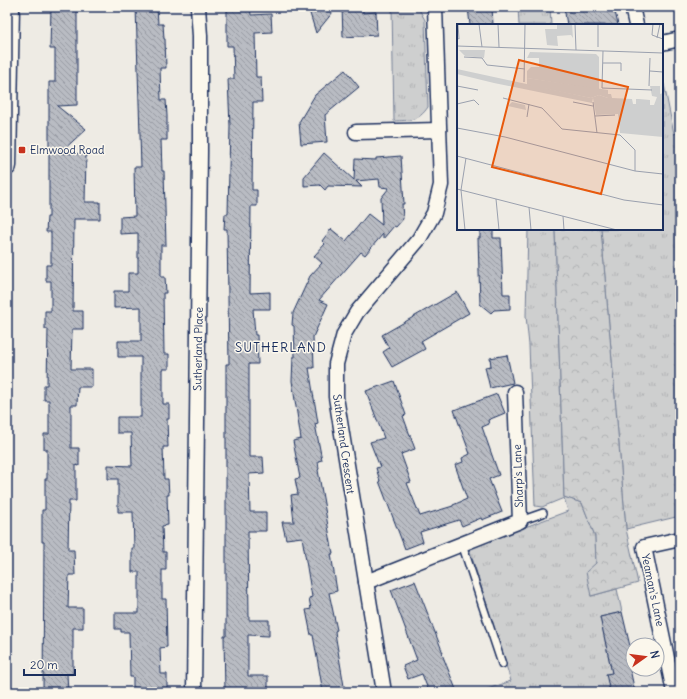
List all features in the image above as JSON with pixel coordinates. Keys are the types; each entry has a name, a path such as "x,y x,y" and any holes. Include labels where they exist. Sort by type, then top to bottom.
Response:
{"street":[{"path":"7,166 10,7"},
{"name":"Sutherland Place","path":"194,692 200,151 200,36 198,7"},
{"name":"Sutherland Crescent","path":"384,692 336,397 336,364 344,334 357,312 419,239 434,213 440,185 440,130 435,7"},
{"path":"632,7 636,24"},
{"path":"663,43 680,39"},
{"path":"356,132 440,130"},
{"name":"Sharp's Lane","path":"366,582 520,521 515,392"},
{"name":"Yeaman's Lane","path":"674,692 644,547 680,539"}],"lane":[{"path":"520,521 543,513"},
{"path":"462,544 502,664"}],"green space":[{"path":"392,7 416,7 425,20 428,107 417,118 409,120 394,121"},
{"path":"518,7 550,7 551,24 519,24"},
{"path":"663,84 674,134 680,132 680,516 626,529 601,230 663,230"},
{"path":"528,230 555,230 564,497 582,503 595,536 596,563 591,596 617,589 622,612 600,617 612,673 610,692 479,692 511,681 469,548 568,511 564,498 542,507 535,506 529,345 526,316"},
{"path":"555,230 601,230 626,529 638,583 591,596 586,572 596,563 595,536 582,503 564,497"}],"building":[{"path":"51,7 77,7 77,105 57,106 86,129 60,153 86,154 85,202 100,202 100,219 74,219 73,311 83,311 83,329 72,329 71,369 92,369 92,387 78,387 77,405 71,405 71,448 79,448 79,466 76,465 76,501 69,501 68,550 74,550 75,575 69,575 68,608 83,608 83,628 73,628 73,674 67,674 68,692 43,692 44,542 42,542 42,510 45,510 45,479 47,479 47,449 44,449 44,434 49,434 49,400 44,400 44,385 47,385 48,329 45,329 45,311 51,311 51,281 46,281 46,265 51,265 51,232 46,232 47,217 49,217 49,82 55,82 55,49 50,49"},
{"path":"136,7 157,7 158,24 163,24 165,39 166,68 160,68 161,100 166,100 167,116 167,140 161,140 162,171 164,171 166,245 161,245 161,277 165,277 166,293 163,293 164,354 169,354 169,369 163,369 163,404 169,404 169,419 167,419 168,447 163,447 164,479 168,479 169,495 167,495 168,525 162,526 163,552 166,552 166,570 162,570 162,599 166,599 167,647 160,648 161,674 167,674 167,691 160,692 138,692 137,688 133,688 133,677 130,677 129,632 121,632 121,629 115,629 115,613 139,613 139,572 132,572 132,548 134,548 133,512 118,512 118,479 108,479 108,465 132,466 131,433 117,433 117,417 141,417 141,357 118,357 118,341 141,341 141,307 114,308 114,291 128,291 128,273 138,273 138,233 120,234 120,217 135,216 134,167 141,167"},
{"path":"227,7 250,7 251,15 271,14 272,32 255,33 256,77 261,77 262,102 253,102 252,190 257,190 257,206 251,206 250,293 270,292 270,309 253,309 255,335 257,335 258,364 249,364 249,457 263,457 264,473 249,474 250,512 266,512 266,531 248,531 249,620 269,620 269,636 248,635 248,676 268,676 268,692 225,692 226,364 229,364 227,229 224,229 225,214 228,214 230,126 228,79 234,79 233,46 227,46"},
{"path":"308,7 337,7 316,33"},
{"path":"342,7 363,7 363,13 376,12 377,35 343,37"},
{"path":"468,7 492,7 493,24 470,24"},
{"path":"564,7 614,7 618,24 567,24"},
{"path":"345,70 359,87 325,115 327,142 301,144 299,122 315,95"},
{"path":"324,153 354,180 355,159 376,160 376,158 401,156 404,204 402,204 403,219 396,227 394,226 383,239 383,234 365,255 361,252 319,300 328,304 313,337 314,368 309,368 318,423 315,424 322,460 318,461 318,470 333,554 331,554 337,591 329,593 337,630 335,631 336,639 345,692 323,692 313,635 311,635 306,610 311,609 309,598 312,597 302,537 286,539 282,522 294,522 291,495 298,494 295,479 300,478 293,441 301,439 292,381 293,357 295,357 294,326 292,325 293,313 310,276 322,263 314,256 325,244 322,241 331,229 346,241 368,214 382,225 381,198 389,188 380,187 379,179 356,181 362,187 328,186 325,190 320,185 304,186 304,177"},
{"path":"480,230 493,230 493,238 501,238 503,294 510,294 510,309 494,310 491,313 480,304 478,238 480,238"},
{"path":"457,292 469,313 421,341 425,349 392,367 383,352 389,348 382,335"},
{"path":"507,355 513,383 490,388 485,367 491,366 490,358"},
{"path":"394,381 406,415 403,416 415,449 401,454 411,482 407,483 420,516 453,506 467,499 455,465 463,462 462,458 470,454 454,410 497,394 505,413 488,420 489,424 482,427 499,475 489,479 502,512 482,520 481,518 462,526 459,520 420,532 423,542 405,549 379,481 376,468 380,467 370,442 384,438 366,391"},
{"path":"415,581 457,692 429,692 422,674 408,679 403,666 417,660 391,590"},
{"path":"622,612 628,637 625,637 625,677 632,677 635,692 610,692 606,674 612,673 600,617"}],"place":[{"name":"Elmwood Road","path":"22,150"}],"district":[{"name":"SUTHERLAND","path":"281,347"}]}
